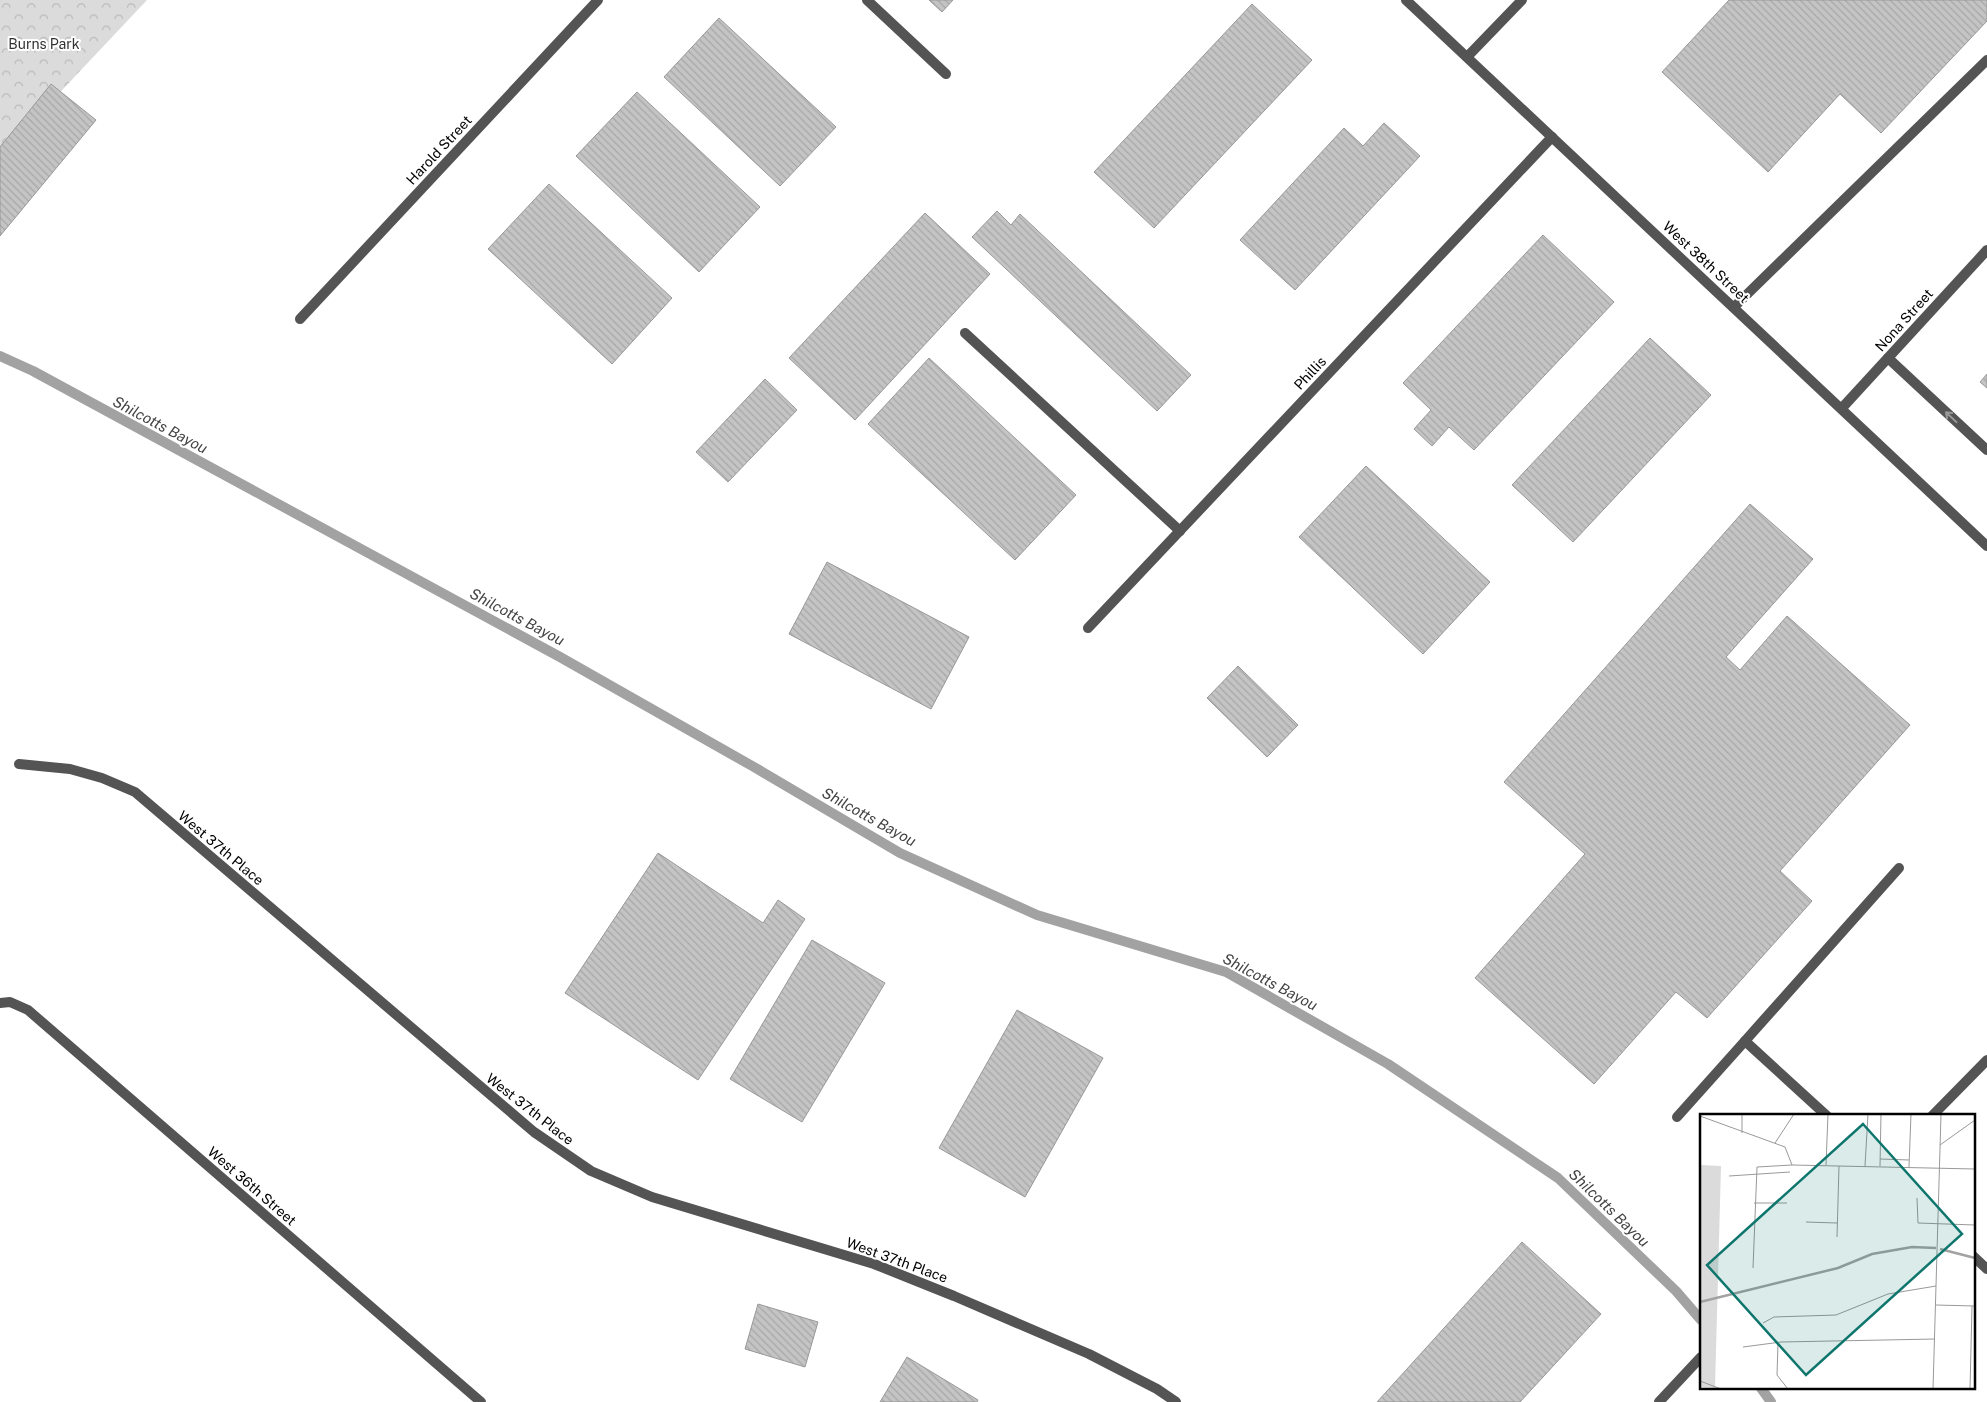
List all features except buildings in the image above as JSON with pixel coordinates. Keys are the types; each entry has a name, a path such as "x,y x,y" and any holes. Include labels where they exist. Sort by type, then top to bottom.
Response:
{"street":[{"name":"Harold Street","path":"300,319 598,0"},
{"path":"867,0 946,74"},
{"name":"West 38th Street","path":"1406,0 1987,546"},
{"path":"1467,57 1522,0"},
{"path":"1734,308 1987,60"},
{"name":"Phillis","path":"1088,628 1552,137"},
{"name":"Nona Street","path":"1842,408 1987,250"},
{"path":"965,332 1180,531"},
{"path":"1888,358 1987,450"},
{"name":"West 37th Place","path":"19,764 70,769 102,778 135,792 534,1132 591,1171 652,1197 874,1264 945,1292 1090,1354 1157,1389 1176,1402"},
{"path":"1677,1117 1899,868"},
{"name":"West 36th Street","path":"0,1003 10,1002 28,1010 481,1402"},
{"path":"1745,1041 1826,1114"},
{"path":"1934,1114 1987,1060"},
{"path":"1974,1257 1987,1270"},
{"path":"1659,1402 1700,1358"}],"green space":[{"name":"Burns Park","path":"0,0 147,0 0,156"}],"waterway":[{"name":"Shilcotts Bayou","path":"0,356 33,371 560,657 754,767 900,853 1037,915 1226,972 1388,1064 1558,1178 1676,1291 1700,1319"},
{"name":"Shilcotts Bayou","path":"1762,1390 1771,1402"}]}
